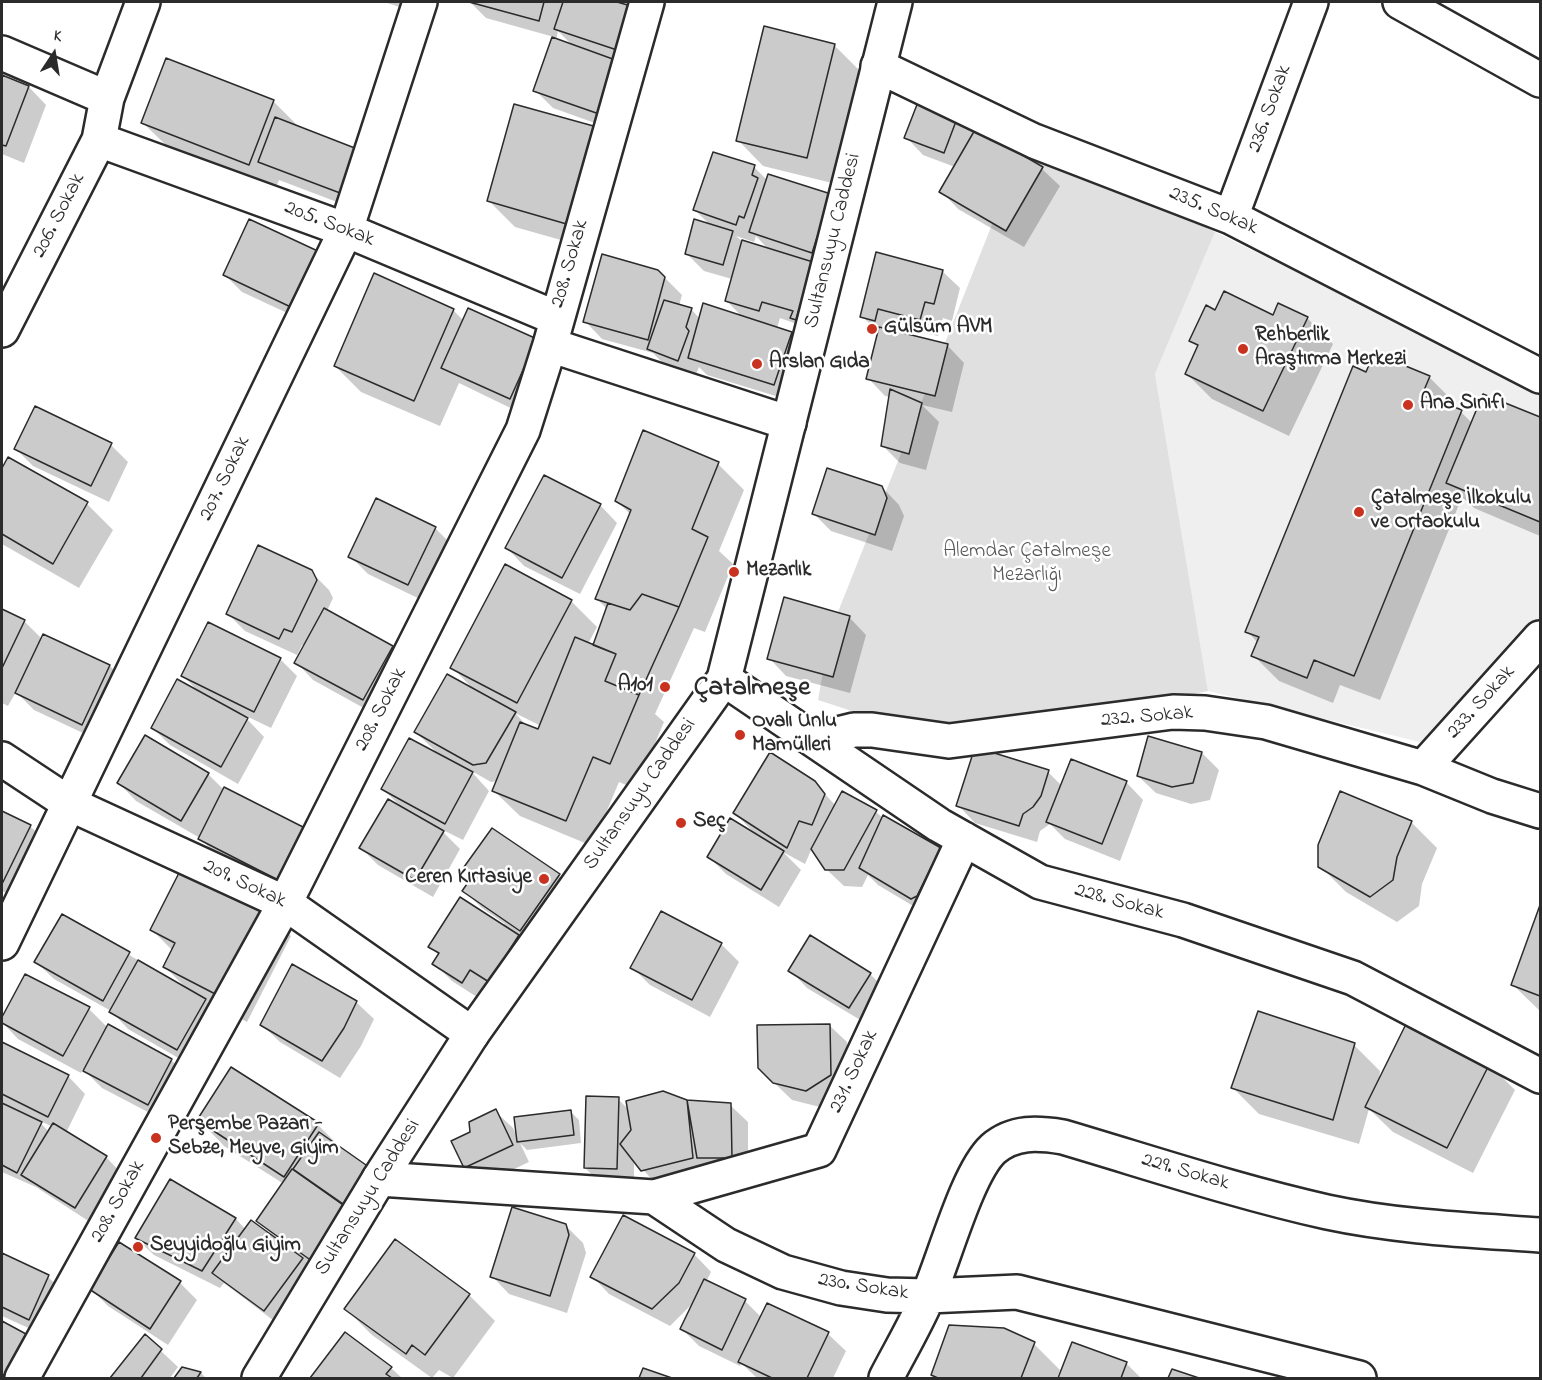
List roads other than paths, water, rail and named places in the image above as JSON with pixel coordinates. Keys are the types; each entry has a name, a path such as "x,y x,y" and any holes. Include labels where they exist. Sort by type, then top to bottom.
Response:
{"street":[{"name":"206. Sokak","path":"2,330 99,140 107,98 143,2"},
{"name":"207. Sokak","path":"2,943 346,230 420,2"},
{"name":"208. Sokak","path":"22,1378 285,903 523,430 647,2"},
{"name":"Sultansuyu Caddesi","path":"259,1378 379,1179 472,1034 724,679 895,2"},
{"name":"236. Sokak","path":"1231,217 1311,2"},
{"path":"1400,2 1540,80"},
{"path":"2,53 107,98"},
{"name":"235. Sokak","path":"878,66 1034,141 1231,217 1540,376"},
{"name":"205. Sokak","path":"99,140 346,230 553,332 789,423"},
{"name":"233. Sokak","path":"1423,768 1540,638"},
{"name":"228. Sokak","path":"724,679 939,825 1040,882 1183,920 1353,978 1540,1076"},
{"name":"232. Sokak","path":"814,740 854,730 872,730 949,741 1173,712 1205,713 1266,722 1423,768 1492,796 1540,811"},
{"name":"209. Sokak","path":"2,759 70,804 285,903 472,1034"},
{"name":"231. Sokak","path":"654,1197 819,1150 964,839"},
{"name":"229. Sokak","path":"886,1378 928,1296 977,1169 993,1149 1013,1137 1036,1133 1063,1137 1264,1197 1329,1212 1397,1224 1540,1235"},
{"name":"230. Sokak","path":"379,1179 654,1197 726,1245 783,1272 841,1288 887,1295 928,1296 1017,1292 1359,1378"}],"place":[{"name":"Gülsüm AVM","path":"872,329"},
{"name":"Rehberlik Araştırma Merkezi","path":"1243,349"},
{"name":"Arslan Gıda","path":"757,364"},
{"name":"Ana Sınıfı","path":"1408,405"},
{"name":"Çatalmeşe İlkokulu ve Ortaokulu","path":"1359,512"},
{"name":"Mezarlık","path":"734,572"},
{"name":"A101","path":"665,687"},
{"name":"Ovalı Unlu Mamülleri","path":"740,735"},
{"name":"Seç","path":"681,823"},
{"name":"Ceren Kırtasiye","path":"544,879"},
{"name":"Perşembe Pazarı - Sebze, Meyve, Giyim","path":"156,1138"},
{"name":"Seyyidoğlu Giyim","path":"138,1247"}],"district":[{"name":"Çatalmeşe","path":"752,690"}],"park label":[{"name":"Alemdar Çatalmeşe Mezarlığı","path":"1027,565"}]}
